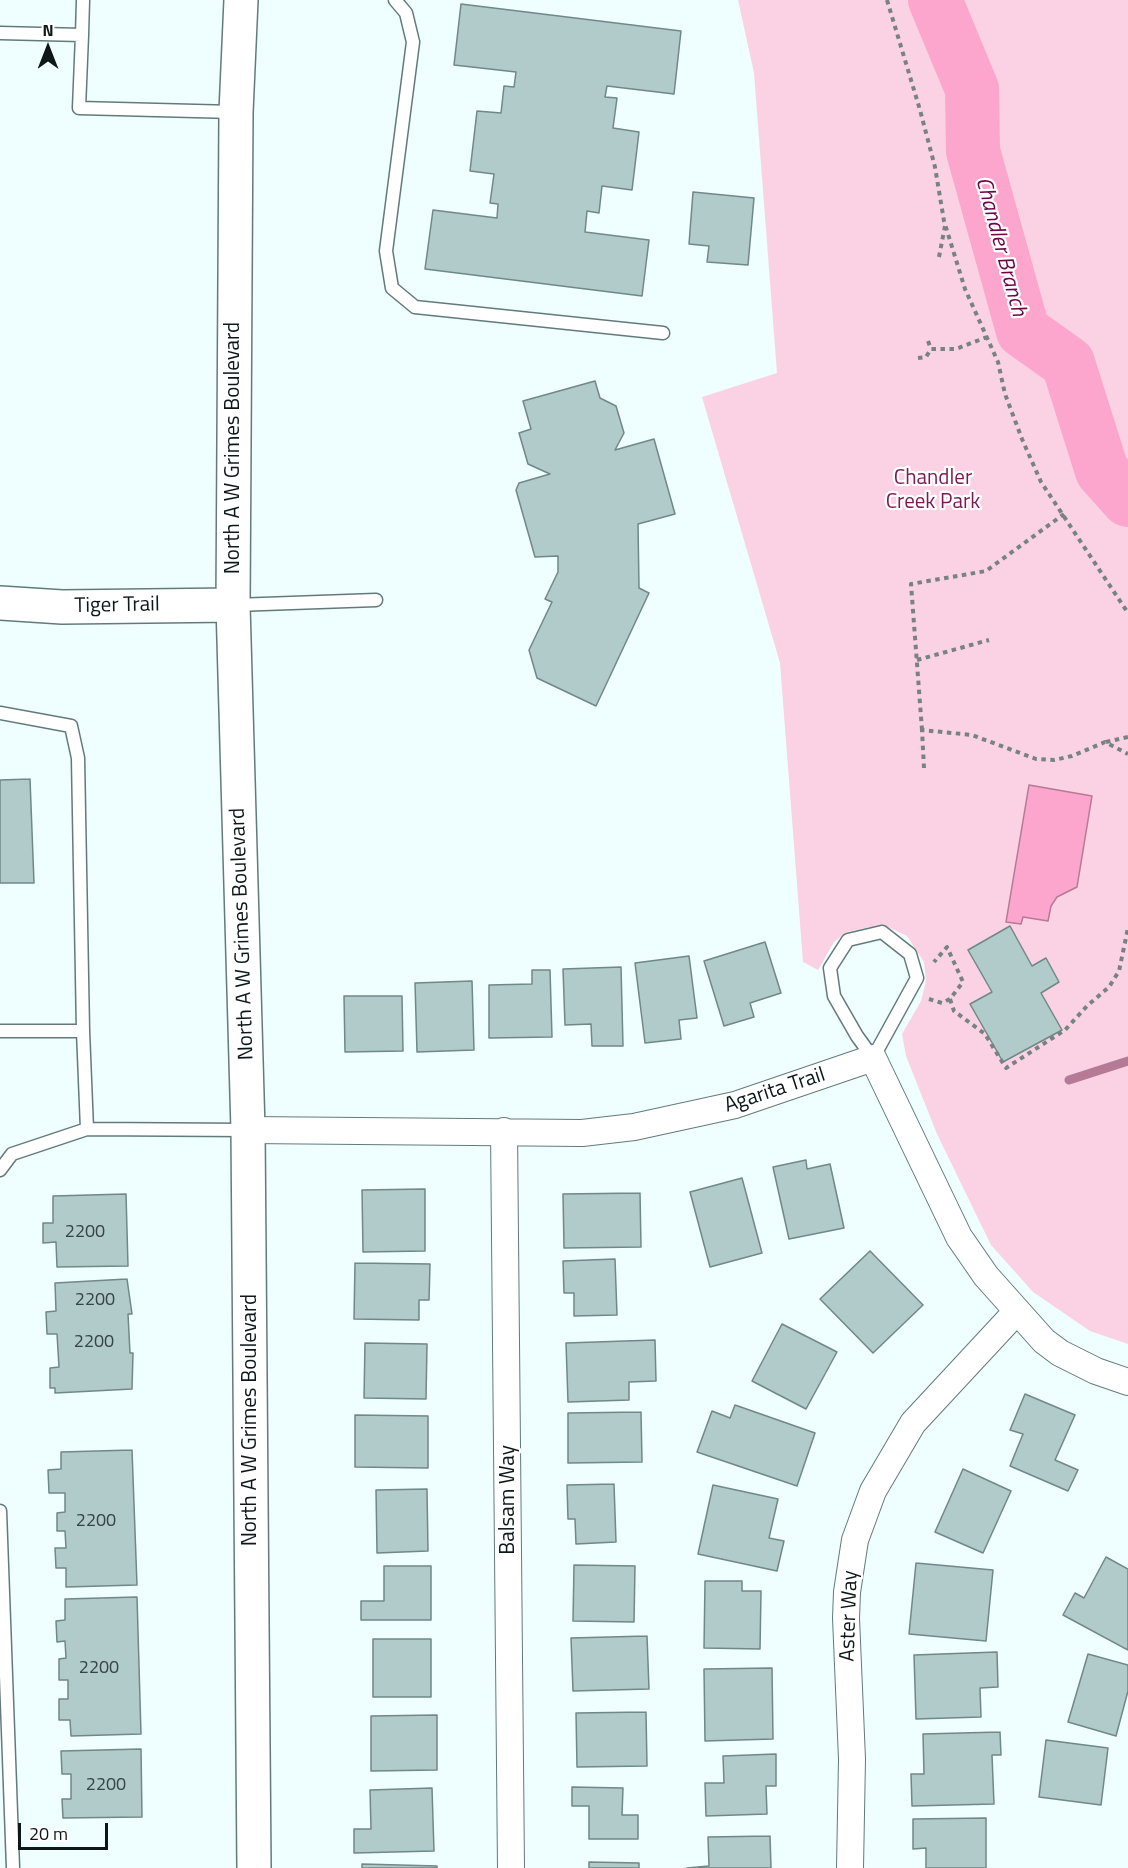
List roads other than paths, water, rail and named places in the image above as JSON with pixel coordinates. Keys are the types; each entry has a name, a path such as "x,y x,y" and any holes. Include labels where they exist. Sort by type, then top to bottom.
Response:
{"main road":[{"name":"North A W Grimes Boulevard","path":"242,0 236,112 233,605 248,1130 254,1868"},
{"name":"Tiger Trail","path":"0,603 62,607 233,605"}],"street":[{"name":"Agarita Trail","path":"248,1130 582,1133 634,1127 735,1106 873,1058"},
{"path":"873,1058 958,1237 986,1276 1017,1311 1060,1353 1096,1371 1128,1382"},
{"name":"Balsam Way","path":"504,1131 512,1868"},
{"name":"Aster Way","path":"850,1868 852,1759 846,1618 847,1592 855,1540 873,1491 897,1444 913,1423 1017,1311"}],"lane":[{"path":"83,0 79,108 236,112"},
{"path":"395,0 406,13 413,42 386,251 392,288 415,306 663,333"},
{"path":"0,33 82,34"},
{"path":"233,605 376,600"},
{"path":"0,713 71,726 78,758 87,1129"},
{"path":"882,932 910,954 917,978 873,1058 857,1036 834,996 830,968 848,940 882,932"},
{"path":"0,1031 83,1030"},
{"path":"0,1170 12,1154 87,1129 248,1130"},
{"path":"0,1512 13,1868"}],"waterway":[{"name":"Chandler Branch","path":"935,0 972,89 973,151 1023,331 1068,363 1102,471 1128,500"},
{"path":"1069,1080 1128,1061"}],"park label":[{"name":"Chandler Creek Park","path":"933,491"}]}
